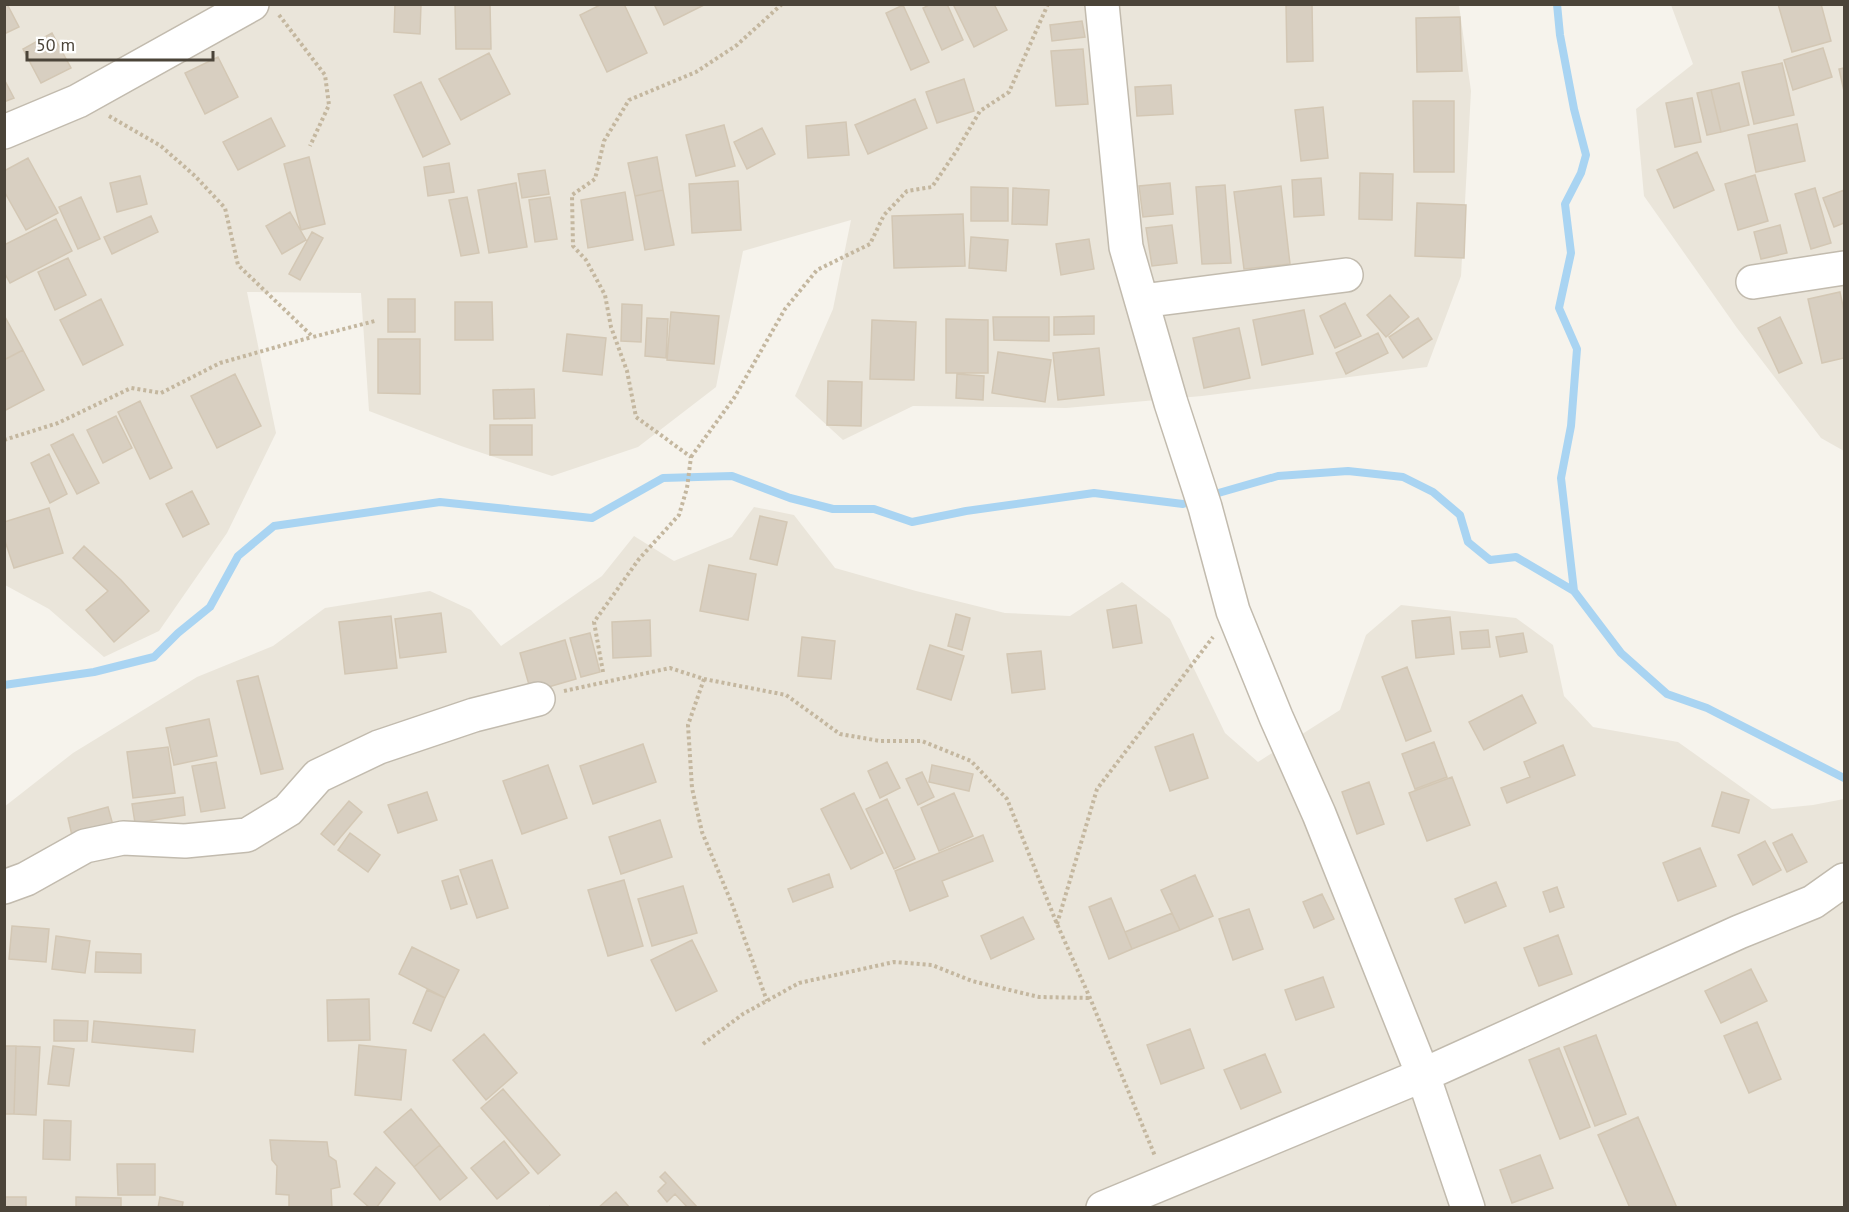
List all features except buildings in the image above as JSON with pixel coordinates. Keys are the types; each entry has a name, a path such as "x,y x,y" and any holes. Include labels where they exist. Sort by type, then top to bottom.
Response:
{"street":[{"path":"1102,4 1126,247 1171,403 1202,499 1233,611 1319,814 1423,1075 1468,1208"},
{"path":"4,132 78,101 265,9"},
{"path":"1753,282 1845,268"},
{"path":"1142,300 1346,275"},
{"path":"4,887 26,879 85,846 123,838 185,841 247,835 288,810 318,776 379,747 474,715 538,699"},
{"path":"1103,1208 1423,1075 1739,932 1813,902 1845,880"}],"path":[{"path":"691,458 636,417 627,371 611,327 605,295 586,260 573,246 572,195 595,179 604,141 629,100 696,72 736,45 782,4"},
{"path":"603,672 594,622 639,559 679,515 687,488 691,458 734,398 785,309 817,270 870,244 884,215 908,191 932,187 980,111 1009,92 1048,4"},
{"path":"265,9 325,75 329,105 310,146"},
{"path":"78,101 116,119 161,146 195,176 225,208 238,265 313,337"},
{"path":"4,440 58,423 131,388 161,393 220,363 375,321"},
{"path":"1057,924 1096,789 1233,611"},
{"path":"538,699 572,688 670,668 704,679 786,695 840,735 880,741 922,741 971,761 1007,799 1165,1181"},
{"path":"704,679 688,724 692,788 702,832 732,904 767,1001"},
{"path":"703,1044 742,1014 799,983 894,962 932,965 972,981 1039,997 1090,998"}],"shaded area":[{"path":"4,5 1459,5 1471,91 1461,276 1427,367 1202,396 1066,408 913,406 843,440 795,396 833,309 851,220 743,251 716,387 638,447 552,476 461,446 369,411 361,293 247,292 276,433 227,533 159,631 104,657 49,609 5,585"},
{"path":"1671,5 1844,5 1844,451 1821,438 1737,328 1644,196 1636,109 1693,64"},
{"path":"754,507 794,515 835,568 1005,613 1070,616 1122,582 1170,619 1225,733 1258,762 1340,710 1366,635 1401,605 1516,618 1553,645 1564,696 1593,727 1678,742 1772,809 1844,799 1844,1207 5,1207 4,807 73,753 197,677 273,646 325,608 430,591 471,610 501,646 602,576 634,536 674,561 732,537"}],"waterway":[{"path":"1557,4 1560,35 1574,109 1586,155 1581,173 1565,204 1571,253 1559,308 1577,349 1571,426 1561,478 1574,591"},
{"path":"1208,496 1278,476 1348,471 1403,477 1433,492 1460,515 1468,542 1490,560 1516,557 1574,591 1621,653 1667,694 1707,708 1844,778"},
{"path":"4,685 94,672 154,657 178,633 210,607 238,556 274,526 440,502 592,518 663,478 732,476 790,498 833,509 874,509 912,522 966,511 1094,493 1183,504 1194,501"}]}
